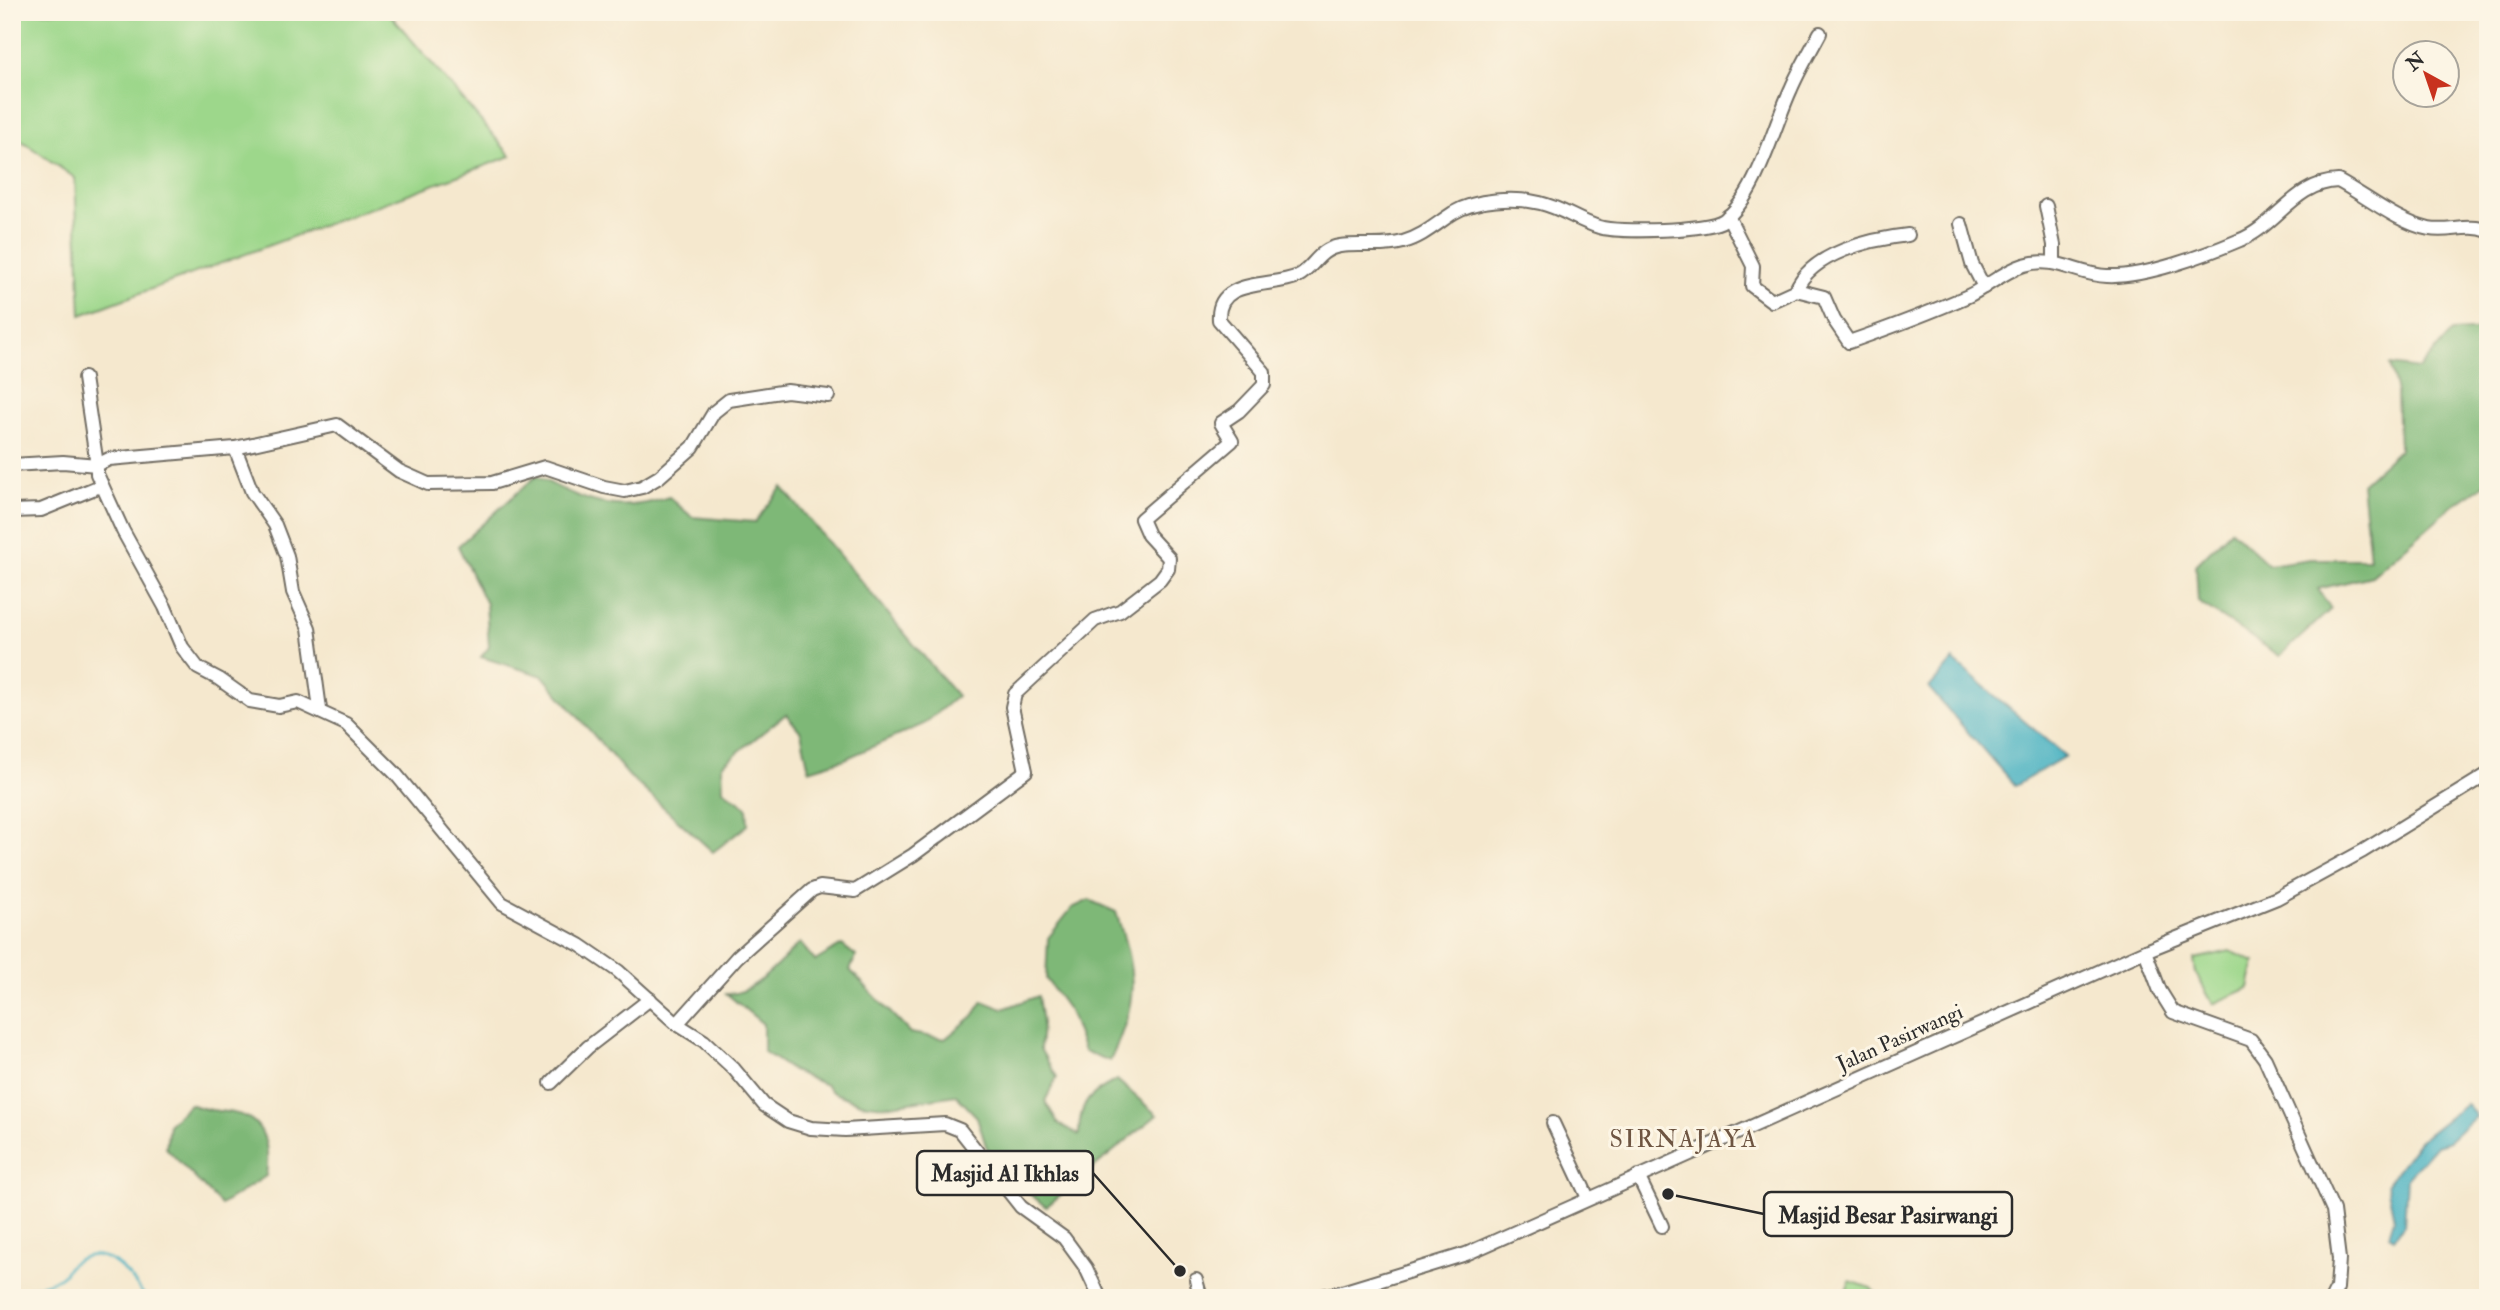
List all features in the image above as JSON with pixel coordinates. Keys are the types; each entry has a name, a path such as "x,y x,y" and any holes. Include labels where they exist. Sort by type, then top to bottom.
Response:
{"street":[{"path":"677,1024 737,957 812,890 820,887 855,891 912,855 1026,771 1013,707 1015,694 1095,620 1120,611 1160,580 1168,569 1169,558 1148,535 1141,519 1232,441 1221,423 1239,411 1264,385 1264,372 1219,320 1219,312 1226,297 1255,284 1299,276 1317,256 1338,246 1399,243 1417,237 1456,211 1483,202 1538,202 1562,209 1601,228 1697,228 1715,225 1728,216 1764,160 1790,91 1820,33"},
{"path":"1728,216 1753,266 1752,286 1772,301 1796,290 1825,297 1834,320 1849,342 1984,287 2025,264 2054,261 2106,276 2170,264 2259,231 2285,204 2311,187 2329,181 2344,184 2417,226 2433,230 2470,227 2488,231"},
{"path":"2046,206 2054,245 2054,261"},
{"path":"1961,224 1972,264 1984,287"},
{"path":"1796,290 1802,276 1838,254 1882,238 1908,235"},
{"path":"84,378 100,486 191,662 250,701 279,706 298,702 320,709 346,724 395,773 482,883 502,903 580,945 618,971 677,1024 704,1041 734,1069 764,1105 788,1121 811,1128 845,1130 945,1124 960,1130 1021,1207 1064,1238 1086,1268 1100,1298"},
{"path":"12,465 63,462 97,465 109,459 127,456 235,448 337,425 399,471 428,484 492,483 545,467 604,487 625,491 642,487 659,477 693,447 714,412 729,400 787,391 828,396"},
{"path":"235,448 251,492 275,525 287,556 293,592 309,628 320,709"},
{"path":"12,511 41,510 100,486"},
{"name":"Jalan Pasirwangi","path":"1311,1298 1342,1292 1466,1254 2145,951 2277,898 2488,774"},
{"path":"2145,951 2160,990 2173,1012 2251,1040 2270,1068 2333,1210 2339,1259 2337,1288 2332,1298"},
{"path":"551,1083 588,1047 650,999"},
{"path":"1553,1123 1588,1198"},
{"path":"1638,1176 1662,1226"},
{"path":"1196,1280 1200,1298"}],"green space":[{"path":"12,12 388,12 511,156 81,315 75,178 12,134"},
{"path":"2488,330 2488,482 2450,508 2372,576 2318,589 2331,609 2280,656 2198,602 2196,565 2231,530 2269,565 2310,559 2370,559 2362,484 2399,450 2397,392 2390,365 2419,369 2452,332"},
{"path":"536,476 585,499 600,503 632,505 669,497 692,517 755,522 782,487 957,696 924,724 845,759 809,770 801,732 786,714 722,765 723,790 747,807 748,825 713,852 629,776 543,676 481,657 489,647 486,604 458,546"},
{"path":"1089,900 1116,912 1131,971 1130,1003 1110,1061 1084,1051 1069,1011 1046,979 1048,938 1072,908"},
{"path":"800,943 815,961 842,945 856,956 850,970 910,1033 945,1039 973,1016 983,1001 1003,1009 1038,996 1042,1023 1040,1049 1057,1077 1045,1101 1058,1123 1079,1135 1081,1115 1088,1101 1099,1090 1117,1080 1157,1115 1046,1207 1000,1170 986,1146 977,1117 956,1095 884,1106 860,1103 832,1092 826,1085 793,1071 763,1051 763,1024 727,994 737,993 757,983"},
{"path":"2230,951 2255,962 2249,988 2213,1004 2196,974 2194,959"},
{"path":"190,1104 244,1116 259,1128 266,1145 266,1176 221,1205 166,1148 169,1124"},
{"path":"1850,1281 1871,1288 1880,1298 1843,1298"}],"water":[{"path":"1953,660 2065,756 2015,786 1929,688"},
{"path":"2466,1104 2476,1116 2449,1141 2436,1145 2407,1178 2404,1225 2394,1238 2389,1235 2394,1219 2387,1184 2419,1141"}],"waterway":[{"path":"12,1292 50,1282 62,1276 71,1264 83,1257 94,1255 105,1257 124,1270 146,1298"}],"place":[{"name":"Masjid Besar Pasirwangi","path":"1668,1194"},
{"name":"Masjid Al Ikhlas","path":"1180,1271"}],"district":[{"name":"SIRNAJAYA","path":"1684,1139"}]}
